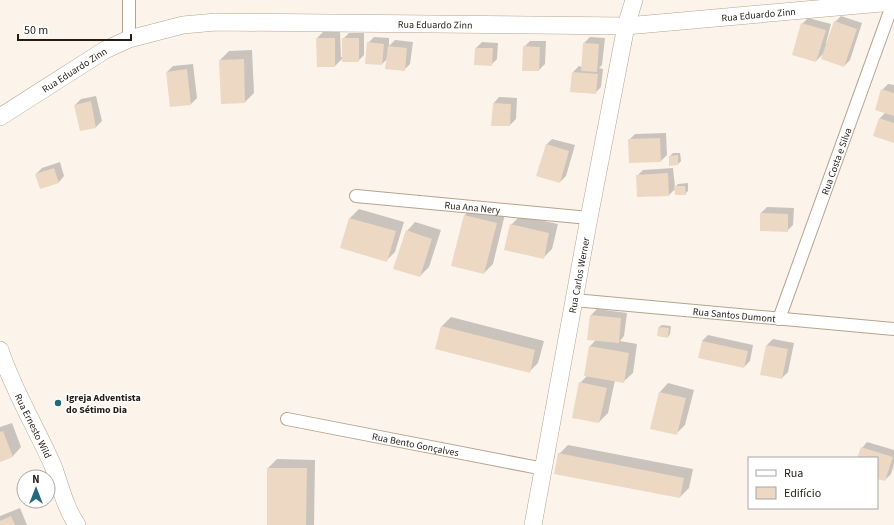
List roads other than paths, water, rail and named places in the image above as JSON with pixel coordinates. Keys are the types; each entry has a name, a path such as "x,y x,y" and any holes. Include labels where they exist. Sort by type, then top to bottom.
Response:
{"street":[{"path":"129,0 129,39"},
{"name":"Rua Carlos Werner","path":"533,525 589,218 626,26 634,0"},
{"name":"Rua Eduardo Zinn","path":"0,117 105,50 129,39 183,25 216,22 626,26 894,3"},
{"name":"Rua Costa e Silva","path":"779,319 894,3"},
{"name":"Rua Ana Nery","path":"356,196 589,218"},
{"name":"Rua Santos Dumont","path":"574,300 894,329"},
{"name":"Rua Ernesto Wild","path":"0,350 3,371 53,467 64,517 77,525"},
{"name":"Rua Bento Gonçalves","path":"287,419 544,468"}],"place":[{"name":"Igreja Adventista do Sétimo Dia","path":"58,403"}]}
